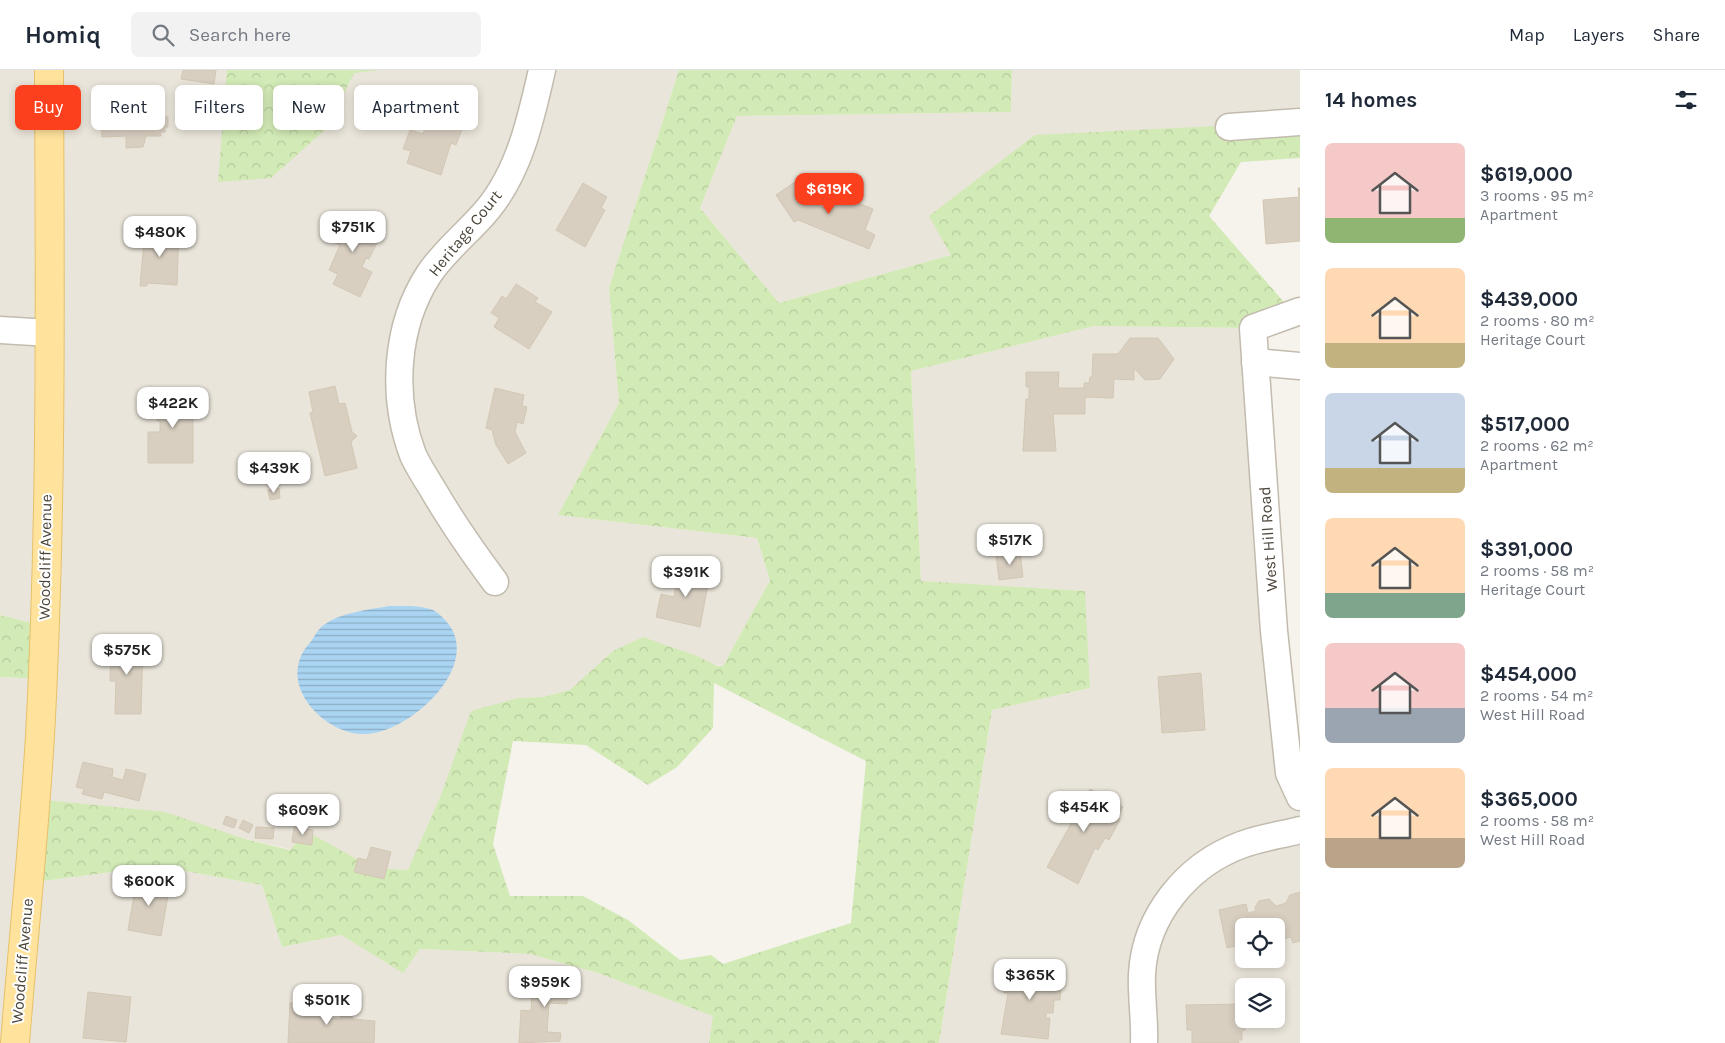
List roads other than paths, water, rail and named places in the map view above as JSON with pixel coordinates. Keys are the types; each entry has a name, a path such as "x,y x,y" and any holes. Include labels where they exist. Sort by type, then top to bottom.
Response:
{"main road":[{"name":"Woodcliff Avenue","path":"15,1043 40,737 50,334 49,70"}],"street":[{"name":"Heritage Court","path":"495,582 455,529 414,457 403,422 400,357 406,322 430,273 489,208 508,177 527,134 542,70"},
{"path":"1228,127 1300,122"},
{"name":"West Hill Road","path":"1300,311 1253,328 1255,362 1289,672 1289,773 1300,797"},
{"path":"0,330 50,334"},
{"path":"1255,362 1300,366"},
{"path":"1144,1043 1142,974 1147,944 1168,900 1188,876 1213,858 1241,845 1300,830"}],"water":[{"path":"389,606 420,607 433,610 439,614 450,626 457,644 455,662 446,681 433,698 416,713 397,725 378,732 361,734 334,726 321,717 303,694 298,681 298,666 304,651 319,630 331,621 347,614"}]}
